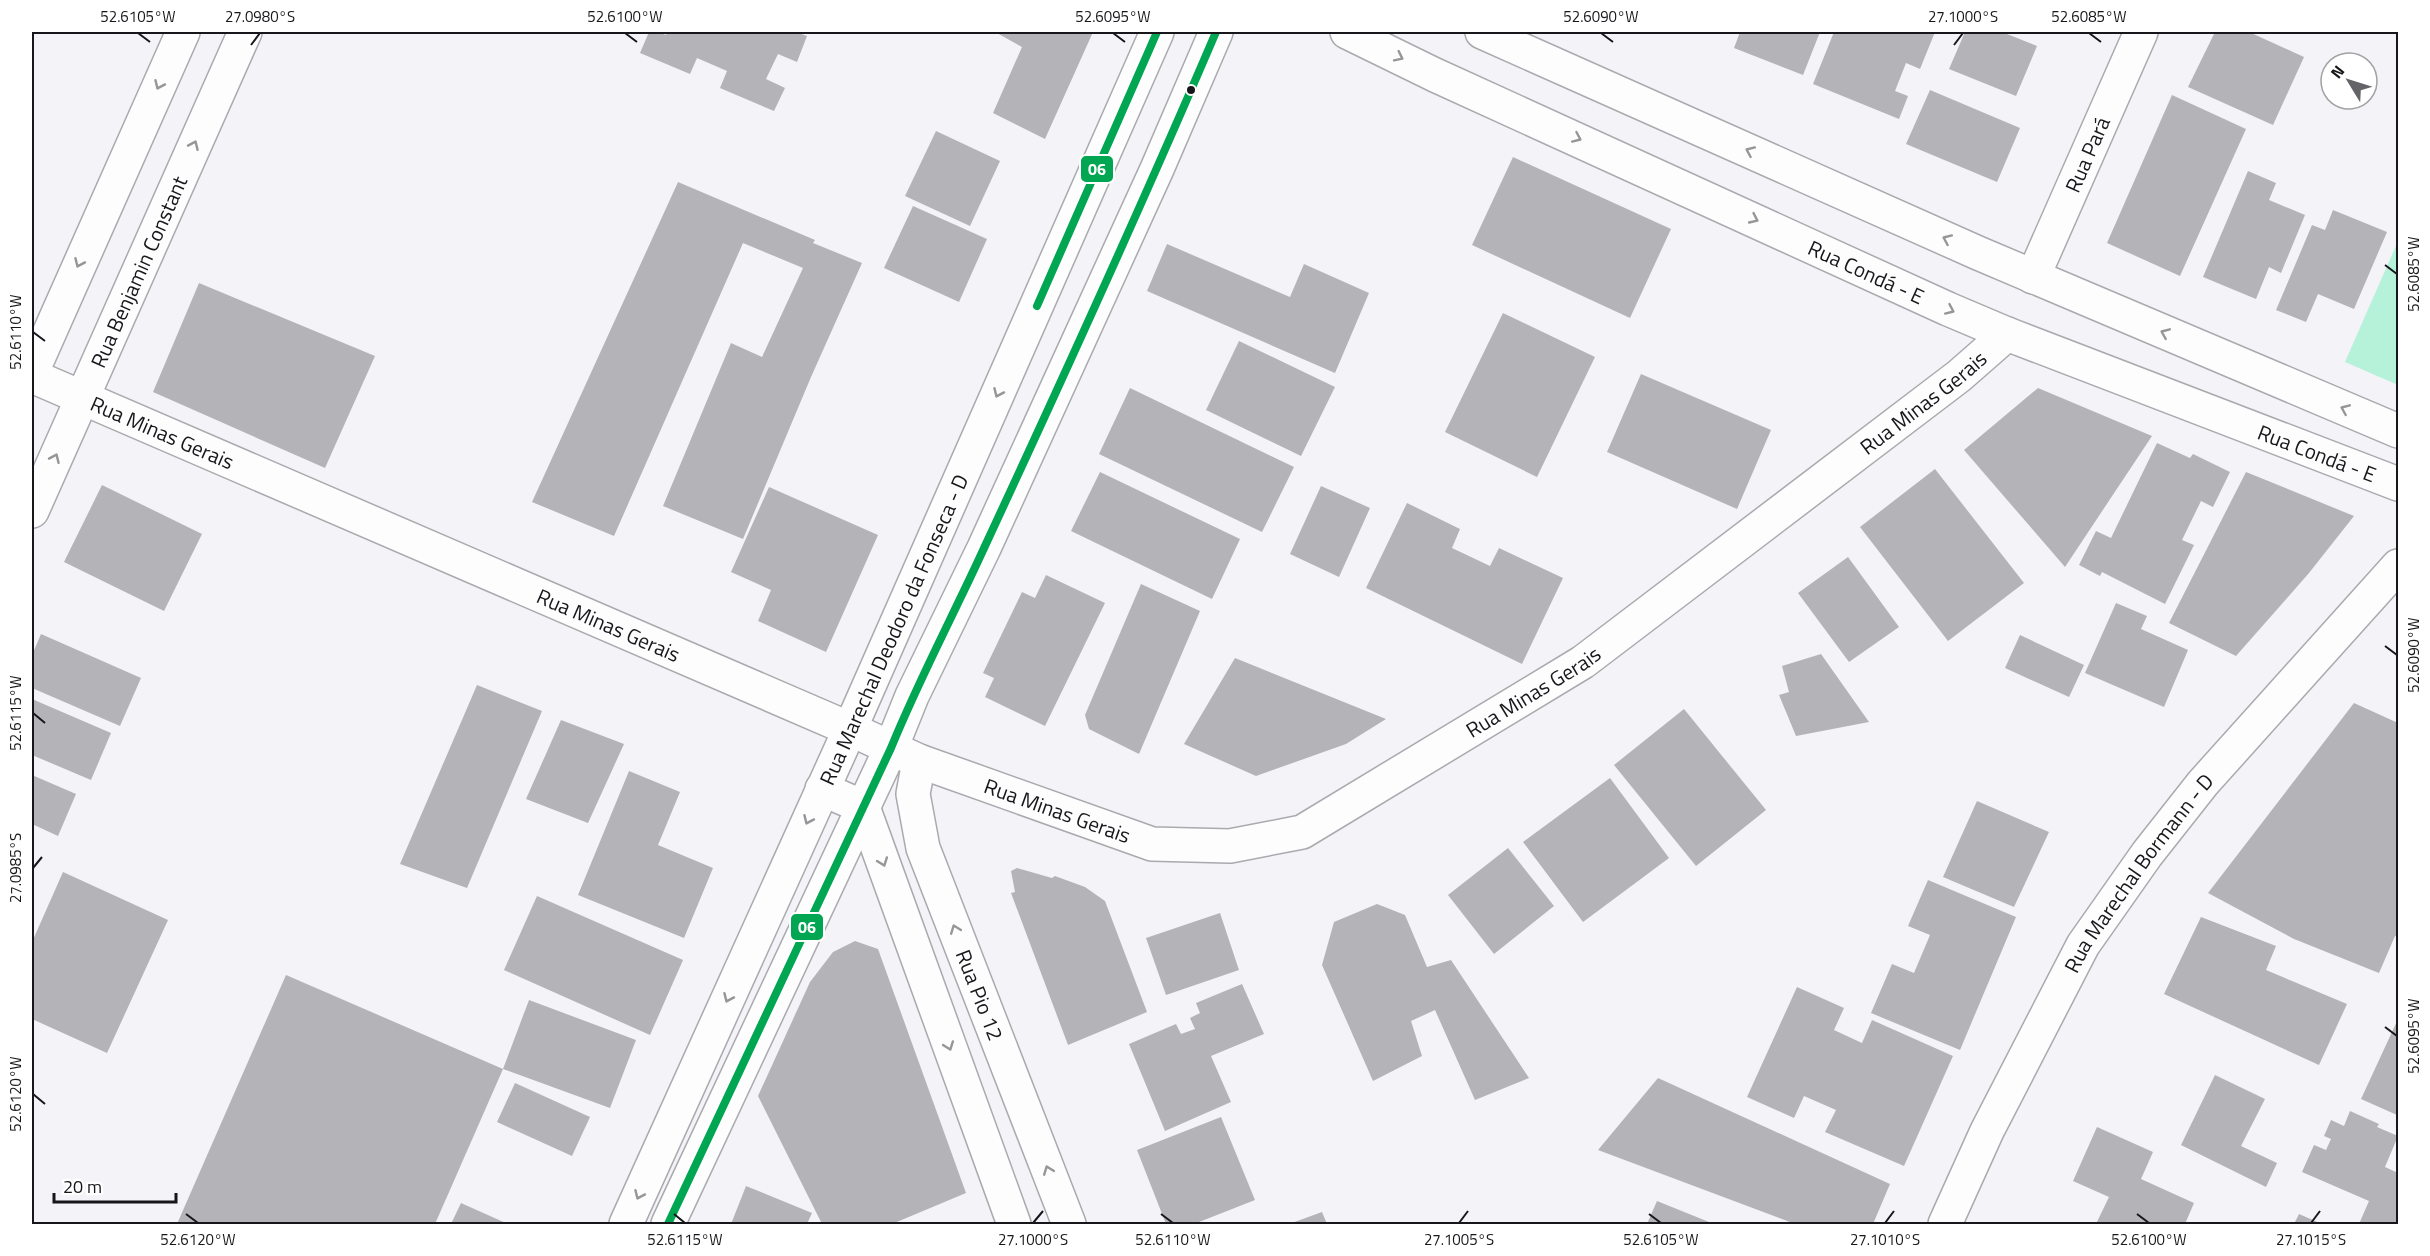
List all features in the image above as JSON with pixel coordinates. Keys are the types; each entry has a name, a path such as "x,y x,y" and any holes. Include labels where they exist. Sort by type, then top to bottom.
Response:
{"street":[{"path":"32,374 183,32"},
{"name":"Rua Benjamin Constant","path":"32,511 245,32"},
{"name":"Rua Marechal Deodoro da Fonseca - D","path":"626,1224 850,729 1157,32"},
{"path":"668,1224 863,807 905,754 912,696 984,548 1065,372 1216,32"},
{"name":"Rua Condá - E","path":"1347,32 1435,75 1947,309 2398,483"},
{"path":"1482,32 2033,277 2398,431"},
{"name":"Rua Pará","path":"2033,277 2141,32"},
{"name":"Rua Minas Gerais","path":"32,374 82,398 905,754 1152,844 1230,846 1302,832 1583,662 1959,376 2007,334"},
{"path":"1018,349 1065,372"},
{"name":"Rua Marechal Bormann - D","path":"1945,1224 1987,1131 2083,945 2147,854 2203,783 2398,566"},
{"name":"Rua Pio 12","path":"905,754 923,848 1069,1224"},
{"path":"822,789 863,807 1014,1224"},
{"path":"654,1161 689,1176"}],"green space":[{"path":"2398,241 2398,385 2345,362"}],"building":[{"path":"649,32 666,35 667,32 796,32 807,36 797,62 778,54 766,79 785,88 774,111 720,88 727,71 697,58 690,74 640,53"},
{"path":"995,32 1093,32 1045,139 993,113 1022,47"},
{"path":"1740,32 1820,32 1803,75 1734,48"},
{"path":"1834,32 1935,32 1920,69 1906,63 1895,91 1908,96 1899,119 1813,84"},
{"path":"1965,32 2002,32 2037,46 2016,96 1949,69"},
{"path":"2215,32 2249,32 2304,57 2273,125 2188,87"},
{"path":"1930,90 2020,128 1997,182 1906,144"},
{"path":"2172,95 2246,129 2180,276 2107,243"},
{"path":"936,131 1000,161 970,226 905,196"},
{"path":"1513,157 1671,229 1630,318 1472,245"},
{"path":"2248,171 2276,183 2269,200 2305,215 2281,273 2269,267 2256,299 2203,277"},
{"path":"678,182 815,240 813,243 862,263 743,539 663,506 731,343 762,357 803,268 743,243 614,536 532,502"},
{"path":"913,206 987,239 959,302 884,268"},
{"path":"2333,210 2387,232 2354,309 2318,294 2306,322 2276,310 2312,225 2325,230"},
{"path":"1167,244 1290,297 1304,264 1369,293 1335,373 1147,291"},
{"path":"199,283 375,356 325,468 153,392"},
{"path":"1503,313 1595,357 1537,477 1445,432"},
{"path":"1239,341 1335,387 1301,456 1206,410"},
{"path":"1641,374 1771,430 1737,509 1607,452"},
{"path":"1130,388 1294,467 1262,532 1099,454"},
{"path":"2038,388 2152,436 2065,567 1964,450"},
{"path":"2157,443 2190,458 2193,454 2230,472 2213,507 2201,501 2182,540 2194,545 2165,604 2102,572 2100,576 2079,565 2096,531 2111,538"},
{"path":"1935,469 2024,583 1948,641 1860,527"},
{"path":"1100,472 1240,539 1212,599 1071,531"},
{"path":"2246,472 2354,516 2309,573 2236,656 2169,623"},
{"path":"102,485 202,534 164,611 64,562"},
{"path":"1321,486 1370,508 1339,577 1290,554"},
{"path":"769,487 878,535 826,652 758,621 771,590 731,572"},
{"path":"1407,503 1460,529 1452,548 1490,566 1499,548 1563,578 1522,664 1366,588"},
{"path":"1848,557 1899,627 1849,662 1798,593"},
{"path":"1046,575 1105,603 1045,726 985,697 994,678 983,673 1022,592 1035,598"},
{"path":"1141,584 1200,611 1139,754 1089,729 1085,715"},
{"path":"2116,603 2147,616 2141,629 2188,650 2164,707 2085,673"},
{"path":"41,634 141,678 120,726 32,688 32,655"},
{"path":"2020,635 2084,665 2069,697 2005,668"},
{"path":"1821,654 1869,722 1796,736 1779,695 1789,692 1782,666"},
{"path":"1235,658 1386,719 1346,744 1256,776 1184,744"},
{"path":"477,685 542,711 467,888 400,864"},
{"path":"32,699 111,733 91,780 32,755"},
{"path":"2354,703 2398,723 2398,937 2395,936 2379,973 2294,939 2208,893"},
{"path":"1684,709 1766,810 1696,866 1614,765"},
{"path":"561,720 624,744 588,823 526,799"},
{"path":"629,771 680,792 658,845 713,868 684,938 578,895"},
{"path":"32,775 76,794 58,836 32,824"},
{"path":"1610,778 1669,858 1583,922 1523,842"},
{"path":"1977,801 2049,832 2014,907 1943,877"},
{"path":"1508,848 1554,906 1494,954 1448,895"},
{"path":"1017,868 1052,878 1055,876 1085,887 1105,901 1147,1012 1068,1045 1011,893 1015,892 1011,871"},
{"path":"63,872 168,920 107,1053 32,1019 32,942"},
{"path":"1928,880 2016,917 1960,1050 1871,1013 1892,964 1914,973 1930,935 1908,926"},
{"path":"537,896 683,960 650,1035 504,970"},
{"path":"1377,904 1405,915 1427,967 1451,960 1529,1078 1475,1100 1435,1010 1411,1021 1422,1056 1373,1081 1322,965 1334,922"},
{"path":"1220,913 1239,970 1166,995 1146,938"},
{"path":"2201,917 2276,946 2266,970 2347,1004 2319,1065 2164,994"},
{"path":"855,941 878,949 966,1193 892,1224 822,1224 758,1096 810,982 833,952"},
{"path":"286,975 503,1069 435,1224 177,1224"},
{"path":"1242,984 1264,1034 1211,1056 1231,1102 1165,1131 1129,1044 1176,1024 1181,1034 1195,1029 1190,1018 1200,1013 1196,1003"},
{"path":"1797,987 1844,1008 1834,1030 1862,1043 1872,1020 1953,1056 1904,1166 1825,1132 1836,1110 1804,1096 1794,1118 1747,1097"},
{"path":"529,1000 636,1040 610,1108 503,1069"},
{"path":"2398,1019 2398,1113 2397,1115 2361,1099"},
{"path":"2215,1075 2265,1099 2241,1146 2277,1163 2266,1187 2181,1145"},
{"path":"1658,1078 1890,1184 1873,1224 1795,1224 1598,1150"},
{"path":"515,1083 590,1117 572,1156 497,1122"},
{"path":"2350,1111 2379,1124 2377,1127 2398,1136 2385,1167 2398,1173 2398,1217 2395,1224 2359,1224 2369,1201 2302,1172 2314,1145 2326,1150 2331,1139 2324,1136 2331,1120 2344,1126"},
{"path":"1221,1117 1255,1200 1194,1224 1166,1224 1137,1150"},
{"path":"2097,1127 2153,1152 2141,1179 2194,1203 2185,1224 2164,1222 2162,1224 2096,1224 2109,1197 2073,1181"},
{"path":"746,1186 812,1213 807,1224 731,1224"},
{"path":"1657,1201 1714,1224 1647,1224"},
{"path":"461,1203 508,1224 451,1224"},
{"path":"1322,1212 1327,1224 1289,1224"},
{"path":"2299,1214 2322,1224 2294,1224"}],"transit line":[{"name":"06","path":"1037,306 1157,32"},
{"name":"06","path":"668,1224 1044,418 1216,32"}]}
